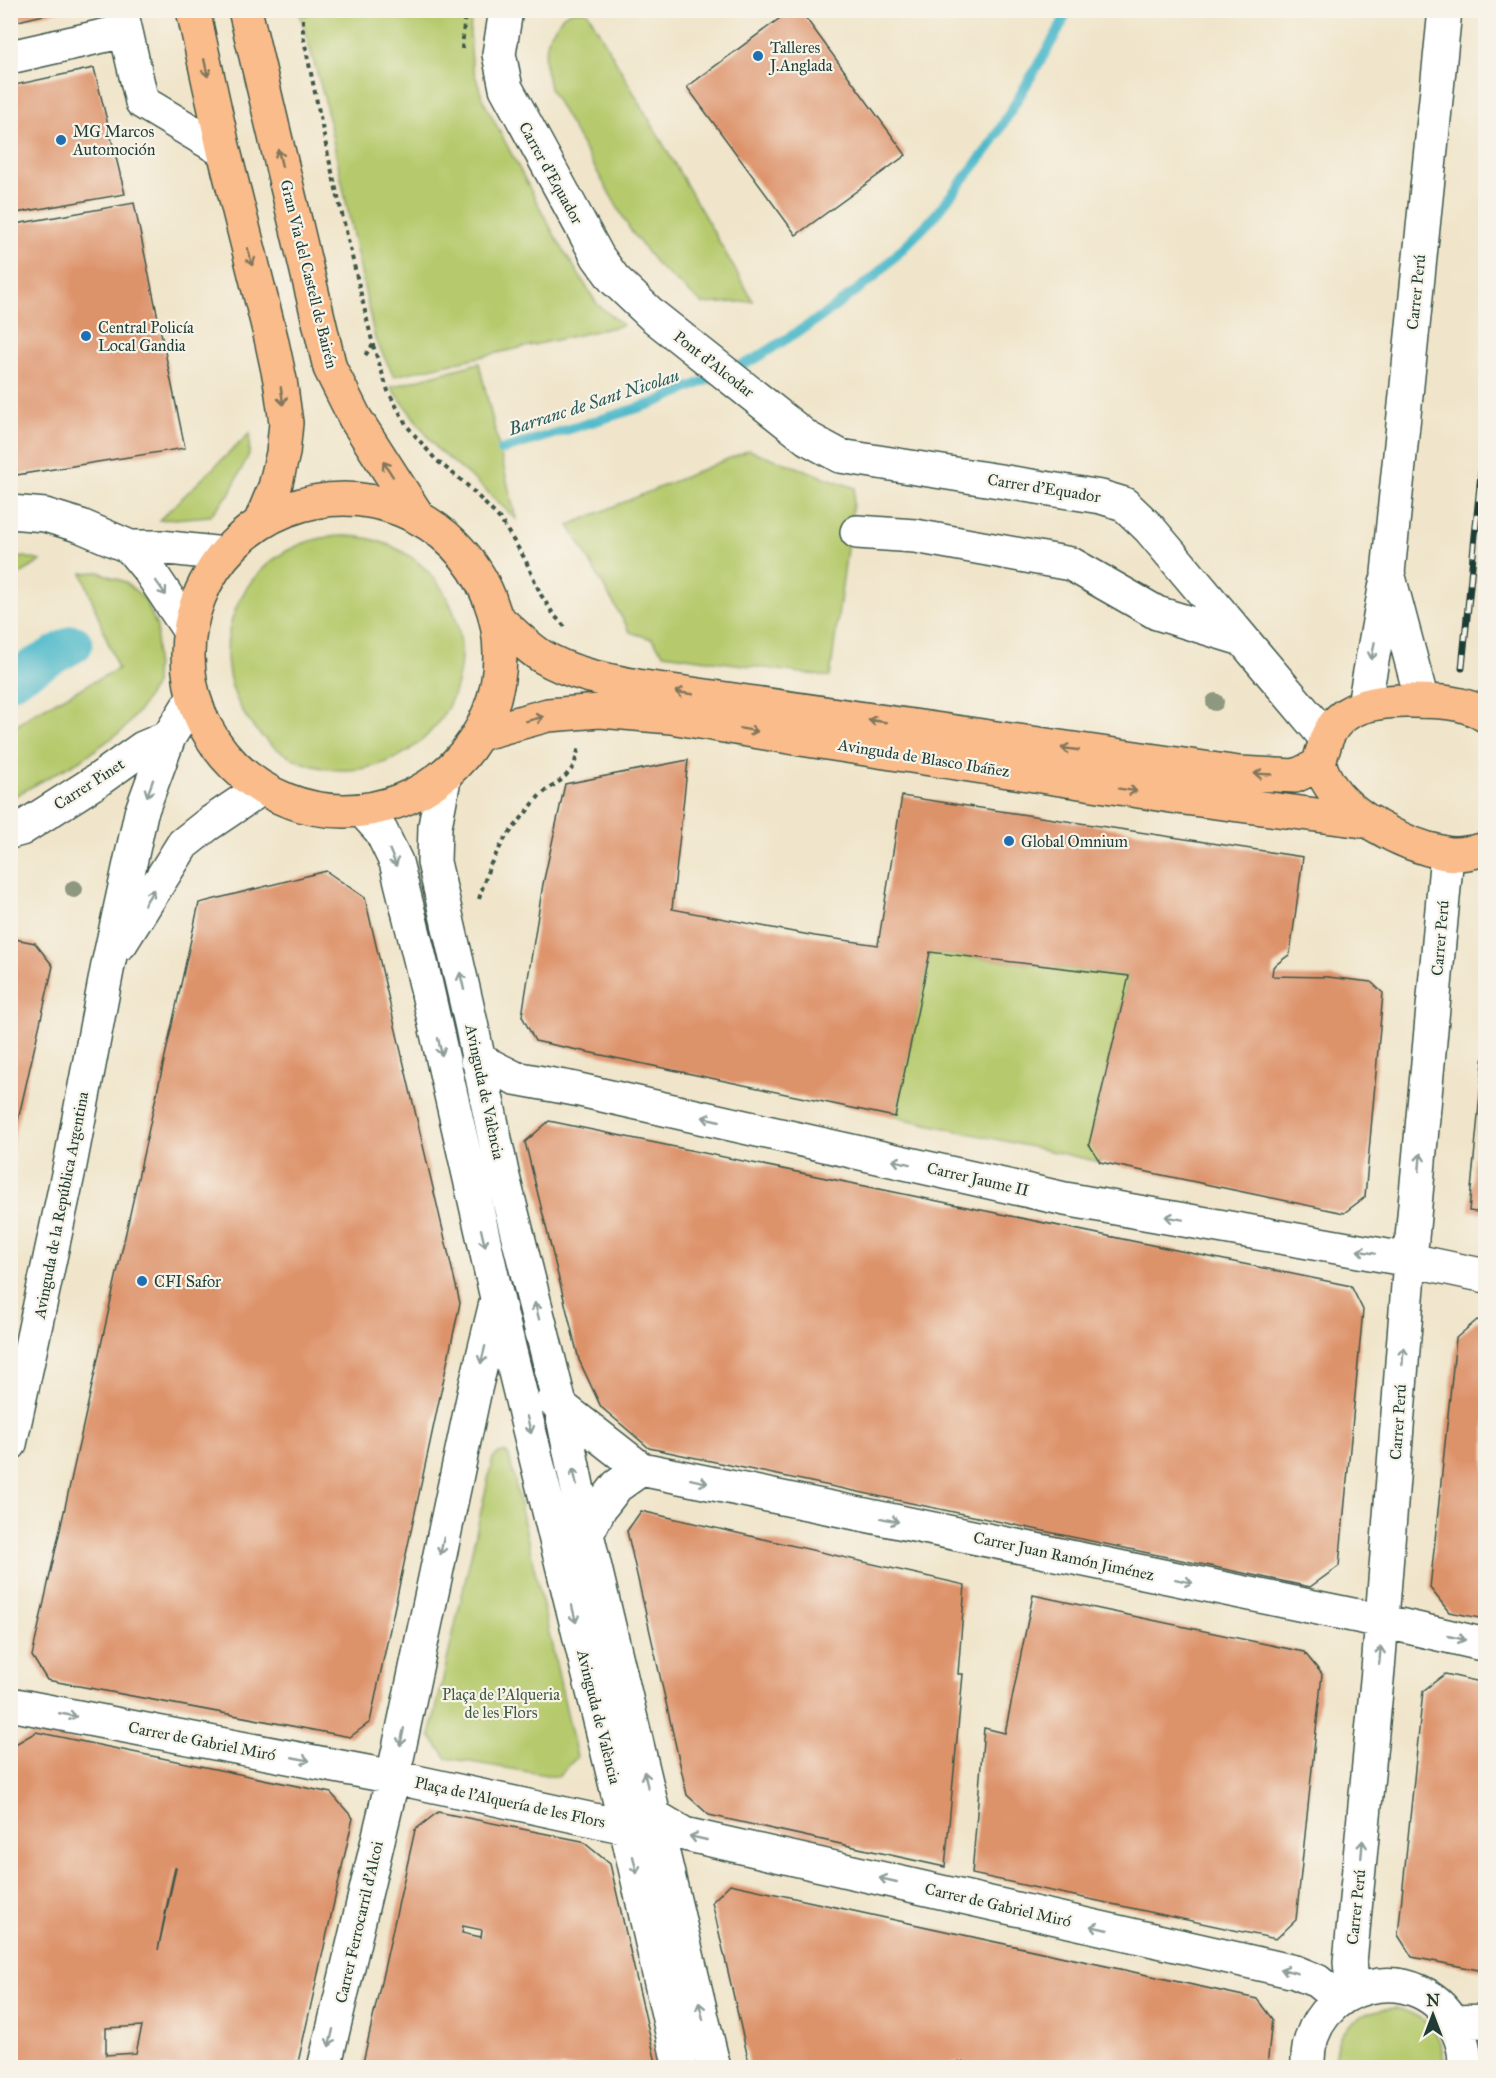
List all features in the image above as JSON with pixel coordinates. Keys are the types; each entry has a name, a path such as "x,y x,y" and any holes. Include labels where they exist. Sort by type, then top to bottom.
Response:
{"main road":[{"path":"193,10 224,151 271,338 286,423 283,453 275,487 260,524"},
{"name":"Gran Via del Castell de Bairén","path":"245,10 330,368 355,418 419,518"},
{"path":"355,500 388,505 419,518 446,536 468,560 485,587 496,618 501,658 495,698 479,734 464,756 445,774 392,803 362,810 327,810 293,802 262,788 232,764 208,733 194,698 188,670 189,630 195,606 205,584 225,554 241,537 260,524 290,509 322,501 355,500"},
{"name":"Avinguda de Blasco Ibáñez","path":"496,618 540,656 552,663 591,677 637,686 1239,773 1295,776 1323,752"},
{"path":"1483,710 1422,700 1389,700 1364,705 1352,709 1337,721 1323,752 1327,782 1350,807 1371,822 1395,836 1447,854 1470,853 1485,849"},
{"name":"Avinguda de Blasco Ibáñez","path":"479,734 548,715 600,711 671,717 1184,798 1371,822"}],"street":[{"name":"Carrer d'Equador","path":"506,10 499,54 506,88 598,257 614,279 652,315"},
{"name":"Carrer Perú","path":"1364,705 1388,573 1445,10"},
{"path":"10,57 123,21 142,102 224,151"},
{"name":"Pont d'Alcodar","path":"652,315 777,414"},
{"name":"Carrer d'Equador","path":"777,414 807,438 840,456 1101,496 1124,504 1149,528 1242,639 1323,752"},
{"path":"10,512 45,515 81,526 130,547 160,547 225,554"},
{"path":"857,532 915,536 1071,564 1157,613 1242,639"},
{"path":"130,547 149,570 189,630"},
{"name":"Carrer Perú","path":"1388,573 1422,700"},
{"name":"Avinguda de la República Argentina","path":"10,1444 70,1165 108,965 141,813 169,737 194,698"},
{"name":"Carrer Pinet","path":"10,832 21,829 143,748 169,737"},
{"name":"Avinguda de València","path":"445,774 435,826 434,862 502,1173 561,1408 587,1534 640,1822 680,2067"},
{"name":"Avinguda de la República Argentina","path":"108,965 183,844 262,788"},
{"name":"Avinguda de València","path":"362,810 381,831 396,862 514,1368 640,1822 714,2067"},
{"name":"Carrer Perú","path":"1346,1995 1382,1621 1410,1260 1447,854"},
{"name":"Carrer Jaume II","path":"477,1059 515,1078 1065,1198 1410,1260 1485,1276"},
{"path":"393,1777 475,1389 497,1299"},
{"path":"514,1368 561,1408"},
{"name":"Carrer Juan Ramón Jiménez","path":"561,1408 642,1469 1382,1621 1485,1645"},
{"path":"587,1534 600,1508 617,1486 642,1469"},
{"name":"Carrer de Gabriel Miró","path":"10,1704 393,1777"},
{"name":"Plaça de l'Alquería de les Flors","path":"393,1777 640,1822"},
{"name":"Carrer Ferrocarril d'Alcoi","path":"324,2067 393,1777"},
{"name":"Carrer de Gabriel Miró","path":"640,1822 684,1834 1295,1972 1346,1995"},
{"path":"1308,2067 1313,2034 1323,2015 1346,1995 1375,1985 1398,1985 1420,1992 1470,2022 1462,2041 1464,2067"}],"path":[{"path":"303,10 303,35 321,122 373,345 361,360"}],"green space":[{"path":"299,11 472,11 470,32 472,65 483,100 556,238 597,304 623,325 394,376 375,339 324,97"},
{"path":"573,11 587,11 753,301 703,304 657,265 631,231 550,89 544,59 549,36 563,16"},
{"path":"479,363 516,519 477,482 437,449 391,387"},
{"path":"250,433 249,454 229,494 210,516 159,520"},
{"path":"749,450 855,488 830,677 664,654 652,639 630,632 569,525"},
{"path":"344,536 389,545 409,556 434,579 452,608 461,653 452,698 441,718 418,743 389,761 344,770 299,761 279,750 254,727 236,698 227,653 236,608 247,588 270,563 299,545"},
{"path":"25,557 41,561 11,580 11,559"},
{"path":"99,572 125,582 145,599 157,627 155,684 141,708 123,730 82,759 11,798 11,730 34,713 118,669 82,573"},
{"path":"930,952 1129,976 1091,1136 1100,1162 895,1117"},
{"name":"Plaça de l'Alqueria de les Flors","path":"500,1452 505,1452 509,1456 577,1757 558,1777 447,1758 430,1736 493,1458"},
{"path":"1396,2008 1417,2016 1432,2029 1441,2045 1444,2067 1335,2067 1338,2042 1343,2032 1351,2024 1371,2012"}],"building":[{"path":"10,10 60,10 60,11 10,23"},
{"path":"791,10 800,10 906,155 796,235 687,87"},
{"name":"MG Marcos Automoción","path":"94,68 125,194 10,214 10,86"},
{"name":"Central Policía Local Gandia","path":"134,203 185,448 10,476 10,225"},
{"path":"688,760 672,909 815,936 878,945 902,796 1303,857 1290,954 1273,967 1272,976 1328,977 1371,982 1383,993 1365,1197 1344,1213 1100,1162 1089,1144 1129,976 930,952 895,1117 535,1041 522,1016 543,884 565,784"},
{"path":"326,871 365,898 460,1303 370,1722 350,1737 47,1680 32,1656 199,903"},
{"path":"10,938 35,943 53,966 11,1151"},
{"path":"1485,1052 1485,1213 1469,1211"},
{"path":"549,1121 1351,1286 1363,1310 1339,1566 1310,1587 649,1448 601,1407 579,1360 525,1142"},
{"path":"1477,1320 1485,1322 1485,1619 1449,1612 1430,1588 1456,1338"},
{"path":"641,1511 965,1585 958,1674 963,1674 945,1867 709,1815 687,1795 627,1531"},
{"path":"1033,1595 1304,1652 1322,1674 1296,1920 1276,1939 972,1874 984,1728 1005,1733"},
{"path":"1445,1674 1485,1683 1484,1971 1412,1957 1398,1935 1423,1691"},
{"path":"36,1732 331,1793 353,1818 297,2067 10,2067 10,1755 12,1746","holes":["176,1868 158,1950 165,1914","142,2026 136,2053 106,2055 106,2028"]},
{"path":"438,1812 582,1841 610,1864 657,2067 362,2067 415,1830","holes":["463,1926 482,1930 481,1937 462,1933"]},
{"path":"730,1884 1257,1999 1272,2019 1267,2067 964,2067 964,2062 933,2064 933,2067 750,2067 712,1902"}],"waterway":[{"name":"Barranc de Sant Nicolau","path":"501,450 654,403 755,359 821,317 872,279 932,219 990,146 1068,10"},
{"path":"10,680 74,644"}],"railway":[{"path":"1462,668 1486,423"}],"place":[{"name":"Talleres J.Anglada","path":"758,56"},
{"name":"MG Marcos Automoción","path":"61,140"},
{"name":"Central Policía Local Gandia","path":"86,336"},
{"name":"Global Omnium","path":"1009,841"},
{"name":"CFI Safor","path":"142,1281"}]}
